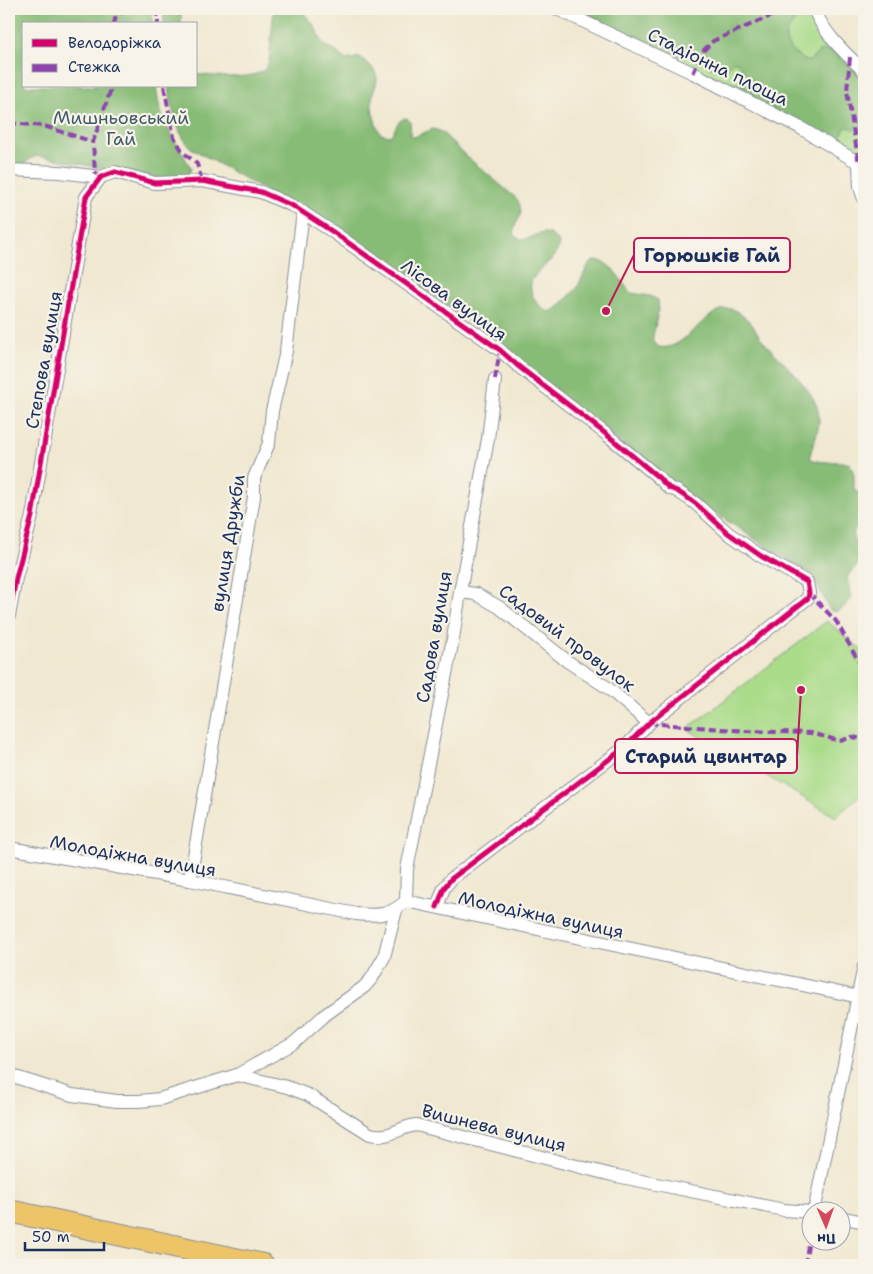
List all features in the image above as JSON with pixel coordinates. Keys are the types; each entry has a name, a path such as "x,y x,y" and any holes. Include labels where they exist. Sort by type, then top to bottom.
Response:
{"highway":[{"path":"9,1211 263,1265"}],"street":[{"name":"Стадіонна площа","path":"557,9 693,72 799,127 862,165 860,187 864,199"},
{"path":"814,9 826,30 864,71"},
{"name":"Лісова вулиця","path":"9,170 59,172 101,177 115,172 155,183 202,181 261,192 293,206 366,254 500,350 658,476 669,488 695,503 728,533 761,556 807,582 808,598 649,723"},
{"name":"Степова вулиця","path":"9,616 16,578 32,516 86,197 101,177"},
{"name":"вулиця Дружби","path":"190,880 254,497 254,478 268,443 272,411 286,351 303,212"},
{"name":"Садова вулиця","path":"237,1075 294,1043 318,1021 364,987 372,978 384,957 401,905 453,639 488,439 495,379"},
{"name":"Садовий провулок","path":"460,592 476,594 499,607 567,661 608,688 649,723"},
{"path":"437,907 444,888 451,880 624,748 649,723"},
{"name":"Молодіжна вулиця","path":"9,848 190,880 356,914 373,915 401,905 437,907 861,997"},
{"path":"814,1202 861,997 864,966"},
{"path":"9,1075 72,1095 117,1101 160,1099 237,1075"},
{"name":"Вишнева вулиця","path":"237,1075 287,1087 308,1095 370,1134 384,1136 407,1126 416,1125 612,1175 784,1210 800,1211"},
{"path":"850,1219 864,1222"}],"green space":[{"name":"Мишньовський Гай","path":"9,9 152,9 153,22 22,22 22,88 156,88 165,124 191,168 188,176 181,181 120,172 46,157 34,157 22,165 9,170"},
{"path":"163,9 181,9 181,22 164,22"},
{"path":"274,9 300,9 314,25 323,44 346,60 360,57 366,61 371,66 377,79 372,96 372,108 381,134 390,136 399,122 407,118 410,122 411,136 414,137 433,129 440,131 466,156 517,199 521,211 515,226 515,236 520,239 526,239 546,233 557,240 558,250 535,276 531,285 534,299 545,310 549,312 556,309 577,288 590,262 597,260 608,265 631,293 650,296 658,300 659,305 653,342 659,347 669,347 678,343 713,314 722,310 731,309 749,321 763,341 802,383 815,401 819,421 810,455 811,459 820,462 850,464 854,474 854,489 864,498 864,514 854,530 853,539 864,556 864,561 853,569 847,578 851,596 849,602 840,610 834,612 830,610 812,574 686,494 574,406 491,336 411,281 268,192 191,148 178,127 169,88 198,88 198,74 242,76 259,73 265,69 269,61"},
{"path":"570,9 806,9 864,77 864,158 833,146"},
{"path":"580,9 787,9 788,14 797,17 786,35 787,44 793,52 809,61 821,51 831,52 844,60 864,81 864,137 857,130 848,127 845,128 839,139 830,139 750,97 741,86 744,73 736,62 733,62 725,70 719,70 709,66 695,54 692,53 686,57 662,50 632,37"},
{"path":"827,621 864,652 864,791 836,817 687,729"}],"marked path":[{"path":"114,22 124,9"},
{"path":"157,9 158,22"},
{"path":"693,73 704,50 713,41 787,9"},
{"path":"850,57 847,91 859,164"},
{"path":"101,177 95,172 93,142 111,88"},
{"path":"164,88 174,137 183,152 197,164 202,181"},
{"path":"9,123 44,126 93,142"},
{"path":"495,379 500,350"},
{"path":"809,593 836,621 864,671"},
{"path":"649,723 746,731 811,733 840,741 852,737 864,739"},
{"path":"805,1265 807,1252"}],"cycle path":[{"path":"9,616 16,578 32,516 86,197 101,177 115,172 155,183 202,181 261,192 293,206 333,232 500,350 606,434 669,488 695,503 728,533 761,556 807,582 809,593 808,598 649,723 624,748 451,879 444,888 437,907"}],"place":[{"name":"Горюшків Гай","path":"606,311"},
{"name":"Старий цвинтар","path":"801,690"}]}
